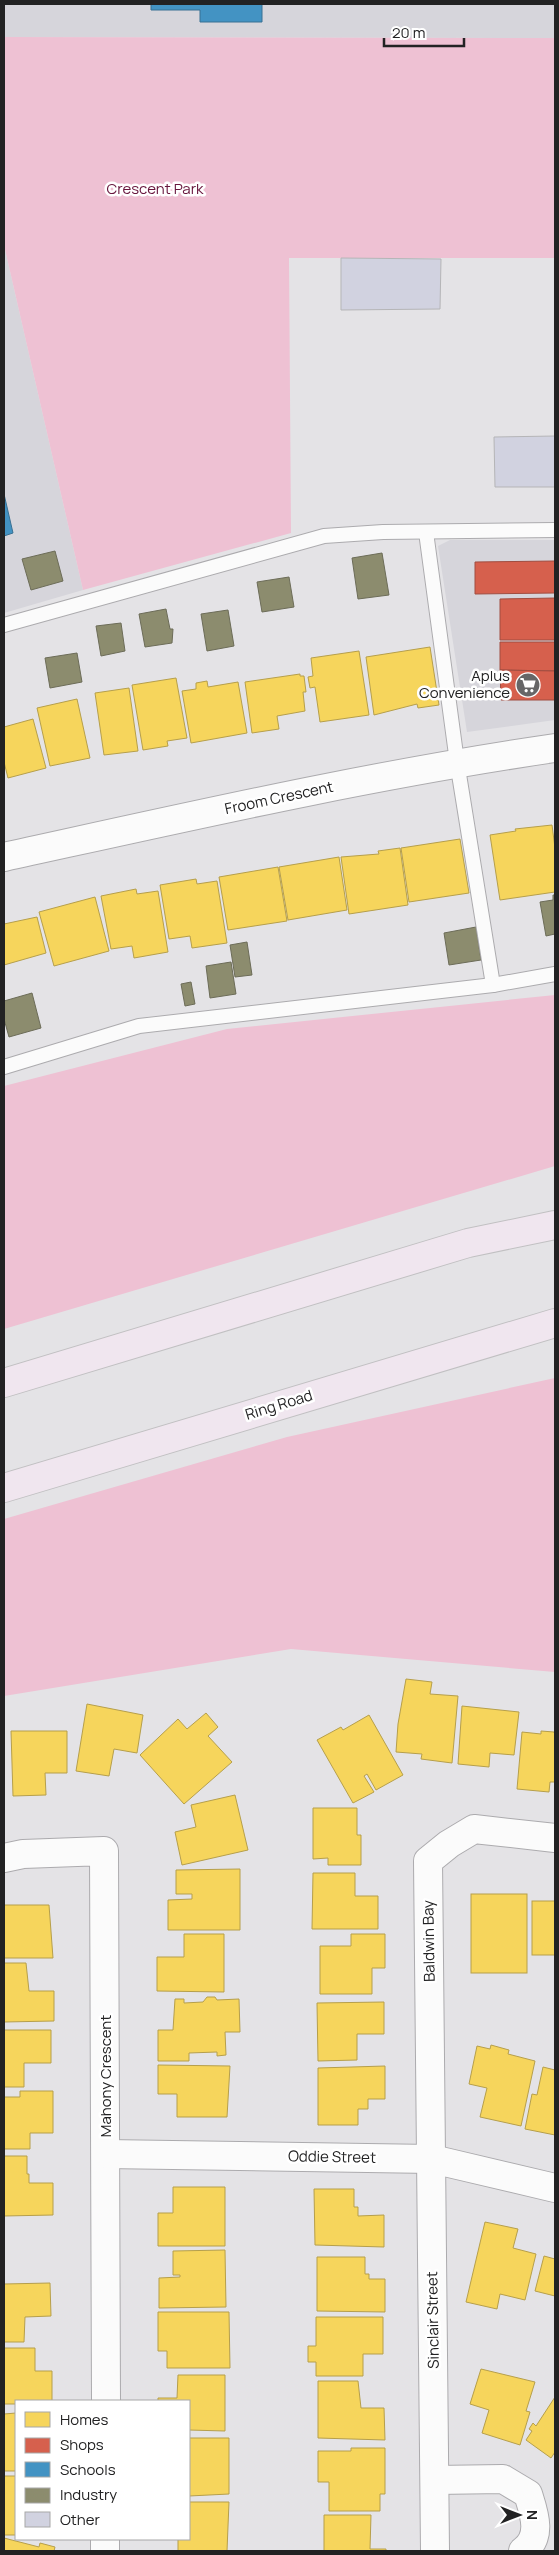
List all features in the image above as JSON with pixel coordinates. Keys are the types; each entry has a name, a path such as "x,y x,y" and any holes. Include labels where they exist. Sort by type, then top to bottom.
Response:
{"highway":[{"path":"4,1383 468,1243 555,1211"},
{"path":"468,1243 555,1225"},
{"name":"Ring Road","path":"4,1488 555,1324"},
{"path":"401,1369 555,1344"}],"street":[{"name":"Froom Crescent","path":"4,857 270,799 458,762 555,748"},
{"name":"Baldwin Bay","path":"432,2159 428,1861 449,1844 474,1829 555,1838"},
{"name":"Mahony Crescent","path":"4,1858 23,1854 104,1851 106,2400"},
{"name":"Oddie Street","path":"106,2154 432,2159 555,2188"},
{"name":"Sinclair Street","path":"432,2159 435,2551"},
{"path":"435,2480 502,2479 528,2494 537,2523 529,2547 523,2551"}],"lane":[{"path":"4,625 324,536 383,532 555,530"},
{"path":"426,532 458,762 493,984"},
{"path":"4,1067 139,1026 493,984 555,974"}],"shaded area":[{"path":"4,4 555,4 555,38 4,37"},
{"path":"4,245 83,590 4,613"},
{"path":"450,540 555,540 555,720 467,732 438,546"}],"green space":[{"name":"Crescent Park","path":"4,37 555,38 555,258 289,258 291,533 83,590 4,245"},
{"path":"555,995 555,1166 4,1329 4,1086 227,1029"},
{"path":"555,1378 555,1672 291,1649 4,1696 4,1519 287,1437"}],"building: Homes":[{"path":"430,647 439,705 418,708 417,704 374,715 366,657"},
{"path":"359,651 369,715 320,722 315,687 310,688 308,677 313,676 311,658"},
{"path":"300,674 300,676 304,676 306,692 303,692 305,711 277,716 279,729 252,733 245,682"},
{"path":"176,678 187,738 167,741 168,746 143,750 132,685"},
{"path":"207,681 208,687 238,682 247,733 191,743 182,691 196,689 196,683"},
{"path":"129,688 138,751 104,755 95,693"},
{"path":"77,699 90,758 50,766 37,708"},
{"path":"33,719 46,768 8,778 4,762 4,727"},
{"path":"552,825 555,848 555,892 500,900 490,835 516,831 515,829"},
{"path":"460,839 469,893 409,902 401,848"},
{"path":"400,848 408,905 349,914 341,857 379,854 378,851"},
{"path":"339,857 347,910 288,920 279,867"},
{"path":"278,867 287,921 228,930 219,877"},
{"path":"196,879 197,884 217,881 227,943 192,948 190,936 169,939 160,885"},
{"path":"136,889 137,894 158,891 168,952 134,958 132,946 111,949 101,896"},
{"path":"95,897 109,951 54,966 39,912"},
{"path":"37,917 46,953 4,965 4,924"},
{"path":"406,1679 432,1682 430,1694 458,1696 452,1763 421,1759 422,1754 396,1752 398,1724"},
{"path":"87,1704 143,1715 137,1753 114,1749 109,1776 76,1771"},
{"path":"462,1706 519,1712 514,1755 490,1753 489,1767 458,1764"},
{"path":"206,1713 218,1727 208,1736 232,1762 184,1804 140,1755 178,1719 187,1729"},
{"path":"369,1715 403,1775 376,1790 367,1774 364,1776 374,1792 353,1803 317,1740 341,1727 343,1730"},
{"path":"11,1731 67,1731 67,1773 45,1773 46,1795 13,1796"},
{"path":"541,1731 554,1732 555,1735 555,1782 550,1782 549,1792 517,1789 522,1732 541,1734"},
{"path":"235,1795 248,1850 182,1865 175,1832 196,1827 191,1805"},
{"path":"313,1808 357,1808 357,1835 361,1835 361,1865 328,1865 328,1858 313,1859"},
{"path":"240,1869 240,1930 168,1930 168,1900 192,1899 192,1894 176,1894 176,1870"},
{"path":"313,1873 355,1873 355,1896 378,1896 378,1929 312,1929"},
{"path":"471,1894 527,1894 527,1973 471,1973"},
{"path":"532,1901 555,1901 555,1955 532,1955"},
{"path":"4,1905 49,1905 53,1958 4,1958"},
{"path":"184,1934 224,1934 224,1992 157,1991 157,1957 184,1957"},
{"path":"351,1934 385,1934 385,1968 372,1968 372,1994 320,1994 320,1946 351,1946"},
{"path":"4,1963 26,1963 29,1991 54,1991 54,2021 4,2022"},
{"path":"207,1997 215,1997 217,2000 239,1999 240,2032 225,2032 226,2055 217,2056 217,2052 189,2053 189,2061 158,2061 158,2030 173,2030 175,1999 184,1999 184,2003 203,2002"},
{"path":"384,2002 384,2034 357,2034 357,2060 318,2061 317,2003"},
{"path":"4,2030 51,2030 51,2063 24,2063 24,2087 4,2087"},
{"path":"491,2045 509,2050 508,2054 535,2061 521,2126 480,2117 487,2088 469,2084 477,2046 490,2049"},
{"path":"158,2065 230,2066 227,2117 177,2117 177,2094 158,2094"},
{"path":"385,2066 385,2099 368,2099 368,2109 358,2109 358,2125 318,2125 318,2068"},
{"path":"543,2067 555,2070 555,2135 525,2129 532,2094 537,2095"},
{"path":"20,2091 53,2091 53,2133 30,2133 30,2149 4,2149 4,2097 20,2097"},
{"path":"4,2156 27,2156 29,2183 53,2183 53,2215 4,2216"},
{"path":"173,2187 225,2187 225,2246 158,2246 158,2213 173,2213"},
{"path":"314,2189 354,2189 354,2207 358,2207 358,2216 384,2215 384,2247 315,2245"},
{"path":"485,2222 518,2229 513,2248 536,2254 525,2300 500,2294 497,2309 466,2302"},
{"path":"225,2250 226,2307 159,2308 159,2278 180,2277 180,2275 173,2275 173,2251"},
{"path":"544,2256 555,2259 555,2296 535,2291"},
{"path":"317,2257 365,2257 365,2274 369,2274 369,2279 385,2279 385,2312 317,2311"},
{"path":"50,2283 51,2316 25,2317 24,2342 4,2342 4,2284"},
{"path":"158,2312 229,2312 230,2368 167,2368 167,2351 158,2351"},
{"path":"316,2317 383,2317 383,2354 363,2354 363,2376 316,2376 316,2362 308,2362 308,2346 316,2346"},
{"path":"4,2348 35,2348 35,2371 52,2371 52,2400 15,2400 15,2404 4,2404"},
{"path":"481,2369 535,2382 526,2411 530,2412 520,2445 482,2433 489,2410 470,2404"},
{"path":"178,2375 225,2375 225,2431 190,2430 190,2400 158,2400 158,2398 177,2398"},
{"path":"318,2381 358,2381 361,2408 384,2408 385,2440 318,2438"},
{"path":"555,2397 555,2452 551,2458 526,2440 532,2431 529,2429 533,2423 536,2426"},
{"path":"15,2413 15,2471 4,2471 4,2414"},
{"path":"190,2438 229,2438 229,2494 190,2496"},
{"path":"351,2448 385,2448 385,2494 380,2494 380,2511 329,2511 329,2482 318,2482 318,2451 351,2451"},
{"path":"4,2476 15,2476 15,2535 4,2535"},
{"path":"190,2502 229,2502 227,2551 178,2551 178,2540 190,2540"},
{"path":"324,2515 371,2515 370,2549 386,2549 386,2551 324,2551"},
{"path":"4,2538 39,2547 40,2543 55,2547 54,2551 4,2551"}],"building: Shops":[{"path":"555,561 555,593 475,594 475,562"},
{"path":"555,598 555,640 500,640 500,599"},
{"path":"500,642 555,642 555,671 500,670"},
{"name":"Aplus Convenience","path":"500,670 555,671 555,700 501,700"}],"building: Schools":[{"path":"151,4 262,4 262,22 200,22 200,10 151,10"},
{"path":"4,494 13,533 4,536"}],"building: Industry":[{"path":"55,551 63,581 31,590 22,559"},
{"path":"382,553 389,595 358,599 352,558"},
{"path":"289,577 294,607 262,612 257,582"},
{"path":"166,609 170,629 173,629 172,643 145,647 139,614"},
{"path":"228,610 234,646 207,651 201,614"},
{"path":"121,623 125,651 101,656 96,626"},
{"path":"77,653 82,682 50,688 45,658"},
{"path":"553,895 555,895 555,934 546,936 540,902 553,900"},
{"path":"476,927 481,960 449,965 444,933"},
{"path":"247,942 252,975 235,977 230,945"},
{"path":"231,962 236,994 210,998 206,966"},
{"path":"191,982 195,1004 185,1006 181,984"},
{"path":"32,993 41,1028 9,1037 4,1019 4,1001"}],"building: Other":[{"path":"341,258 441,259 440,309 341,310"},
{"path":"555,436 555,487 495,487 494,437"}],"place":[{"name":"Aplus Convenience","path":"528,685"}]}
